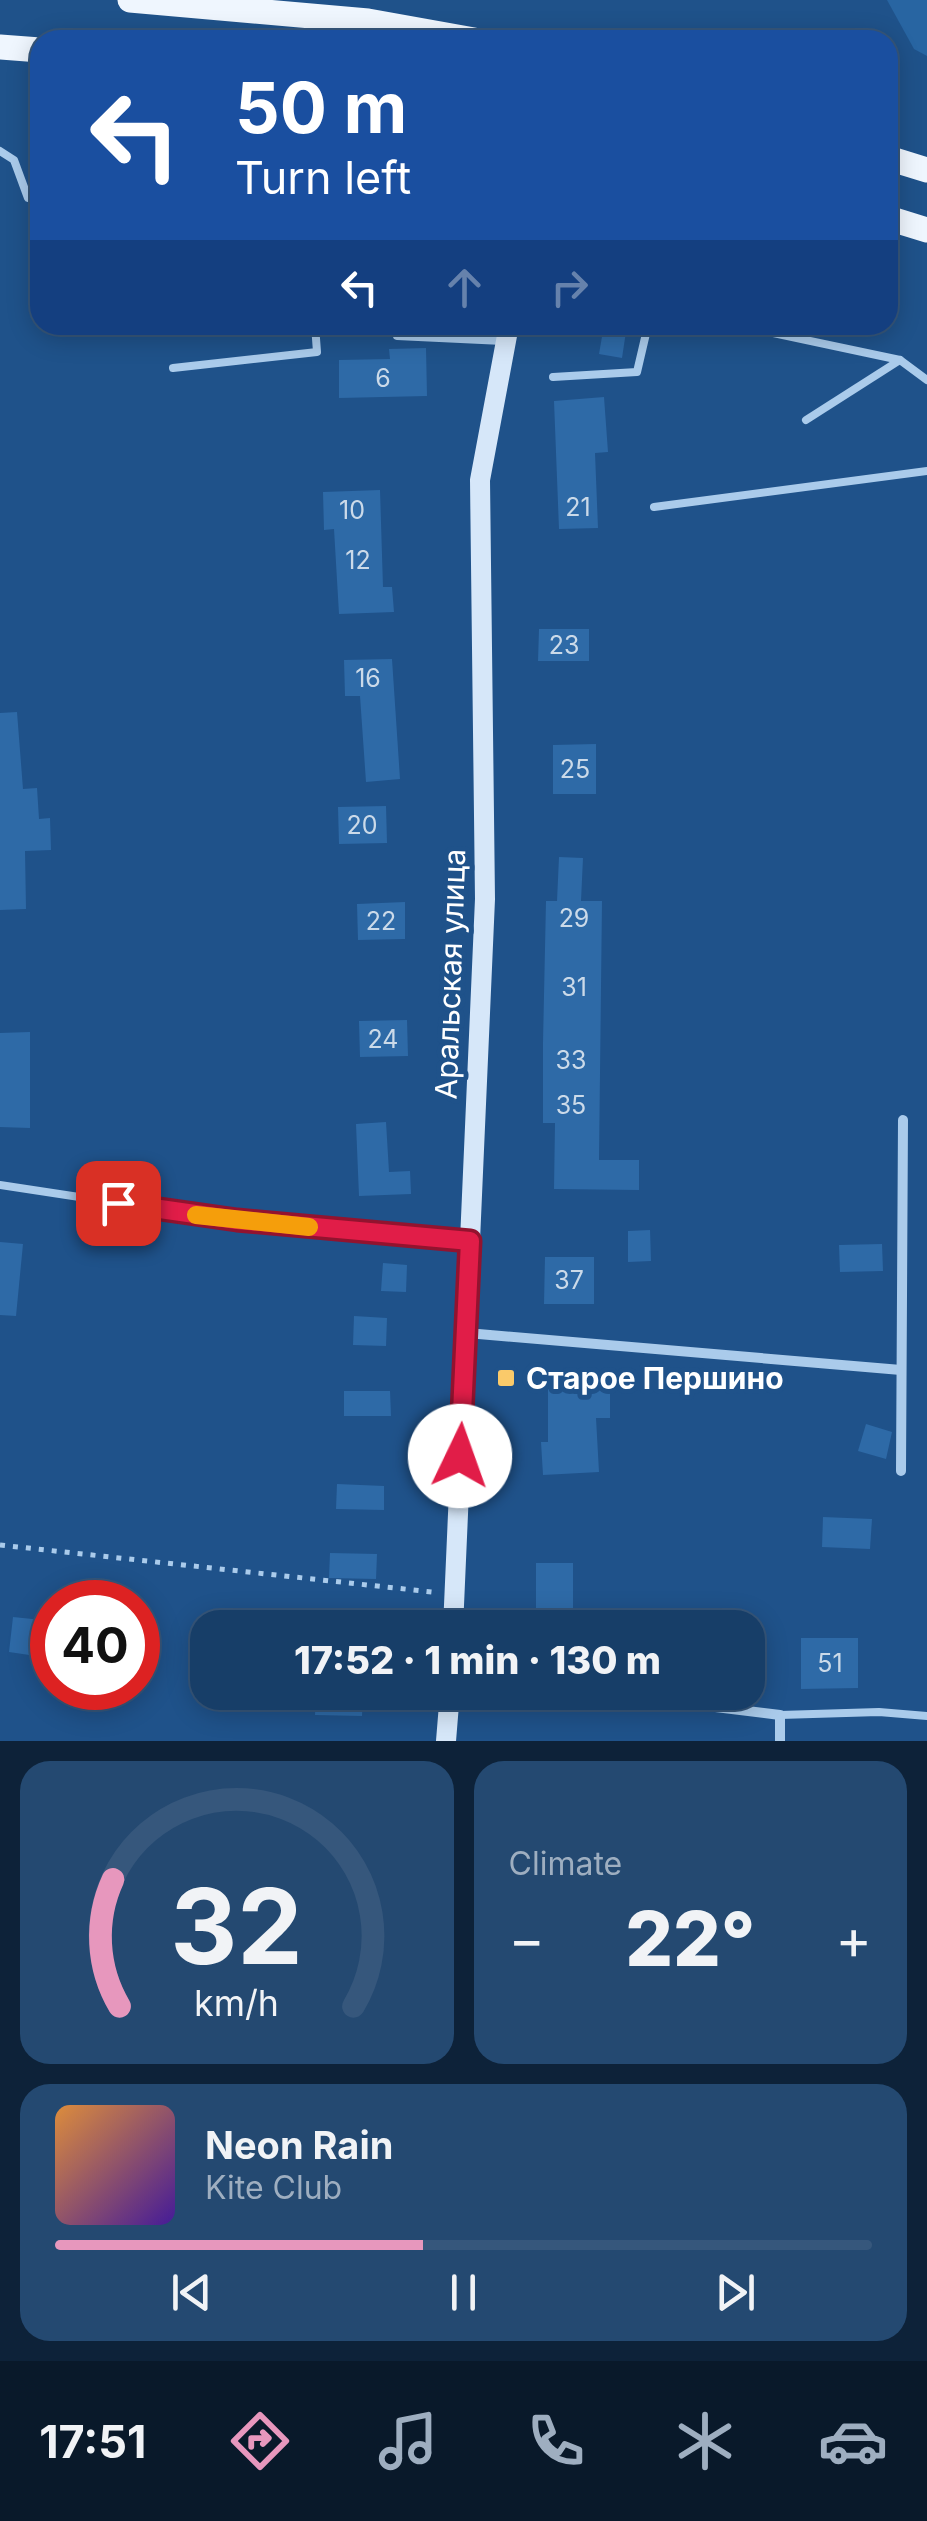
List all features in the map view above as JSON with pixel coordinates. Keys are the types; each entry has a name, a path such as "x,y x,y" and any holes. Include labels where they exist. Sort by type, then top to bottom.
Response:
{"main road":[{"path":"130,0 368,21 418,30"},
{"path":"0,47 30,49"},
{"path":"898,161 927,170"},
{"path":"898,221 927,230"}],"street":[{"name":"Аральская улица","path":"454,1610 485,899 480,480 506,335"},
{"path":"902,1471 904,1120"},
{"path":"466,1333 900,1370"},
{"path":"446,1741 449,1710"},
{"path":"739,1710 780,1715 780,1741"}],"lane":[{"path":"0,151 14,160 30,198"},
{"path":"173,368 318,352 316,335"},
{"path":"397,336 433,335"},
{"path":"553,376 637,372 646,335"},
{"path":"782,335 900,360 927,380"},
{"path":"806,420 900,360"},
{"path":"654,507 927,471"},
{"path":"0,1185 237,1220 470,1241"},
{"path":"780,1715 879,1712 927,1716"}],"path":[{"path":"0,1545 454,1594"}],"shaded area":[{"path":"887,0 927,0 927,56 914,49"}],"building":[{"path":"602,335 625,335 622,358 599,354"},
{"path":"426,348 427,396 339,398 339,360 390,359 389,349"},
{"path":"604,397 608,452 595,453 598,528 559,529 554,401"},
{"path":"380,490 383,587 392,587 394,612 339,614 334,529 324,530 323,492"},
{"path":"539,629 589,629 589,661 538,661"},
{"path":"392,659 400,779 366,782 360,696 345,696 344,660"},
{"path":"17,712 23,789 37,788 39,819 50,818 51,850 25,851 26,909 0,910 0,713"},
{"path":"596,744 596,794 553,794 553,745"},
{"path":"386,806 387,843 339,844 338,807"},
{"path":"559,857 583,858 581,901 602,901 599,1160 639,1160 639,1190 554,1189 555,1123 543,1123 543,1043 546,901 557,901"},
{"path":"405,902 405,939 358,940 357,904"},
{"path":"407,1020 408,1056 360,1057 359,1021"},
{"path":"30,1032 30,1128 0,1127 0,1033"},
{"path":"386,1122 389,1172 410,1171 411,1194 359,1196 356,1124"},
{"path":"650,1230 651,1261 628,1262 628,1231"},
{"path":"0,1242 23,1244 16,1316 0,1315"},
{"path":"882,1244 883,1271 840,1272 839,1245"},
{"path":"545,1257 594,1257 594,1304 544,1304"},
{"path":"383,1263 407,1265 406,1292 381,1291"},
{"path":"354,1316 387,1318 386,1346 353,1345"},
{"path":"548,1380 610,1380 610,1418 596,1418 599,1472 543,1475 541,1442 548,1442"},
{"path":"344,1391 390,1391 391,1416 344,1416"},
{"path":"866,1424 892,1432 886,1459 858,1451"},
{"path":"337,1484 384,1486 384,1510 336,1509"},
{"path":"823,1517 872,1519 870,1549 822,1547"},
{"path":"330,1553 377,1554 376,1579 329,1578"},
{"path":"536,1563 573,1563 573,1609 536,1609"},
{"path":"13,1617 30,1619 30,1655 9,1652"},
{"path":"801,1638 858,1638 858,1688 801,1689"},
{"path":"315,1710 362,1710 362,1716 315,1715"}],"slow traffic":[{"path":"196,1215 309,1227"}],"place":[{"name":"Старое Першино","path":"506,1378"}],"route":[{"path":"118,1203 237,1220 470,1241 460,1456"}]}
